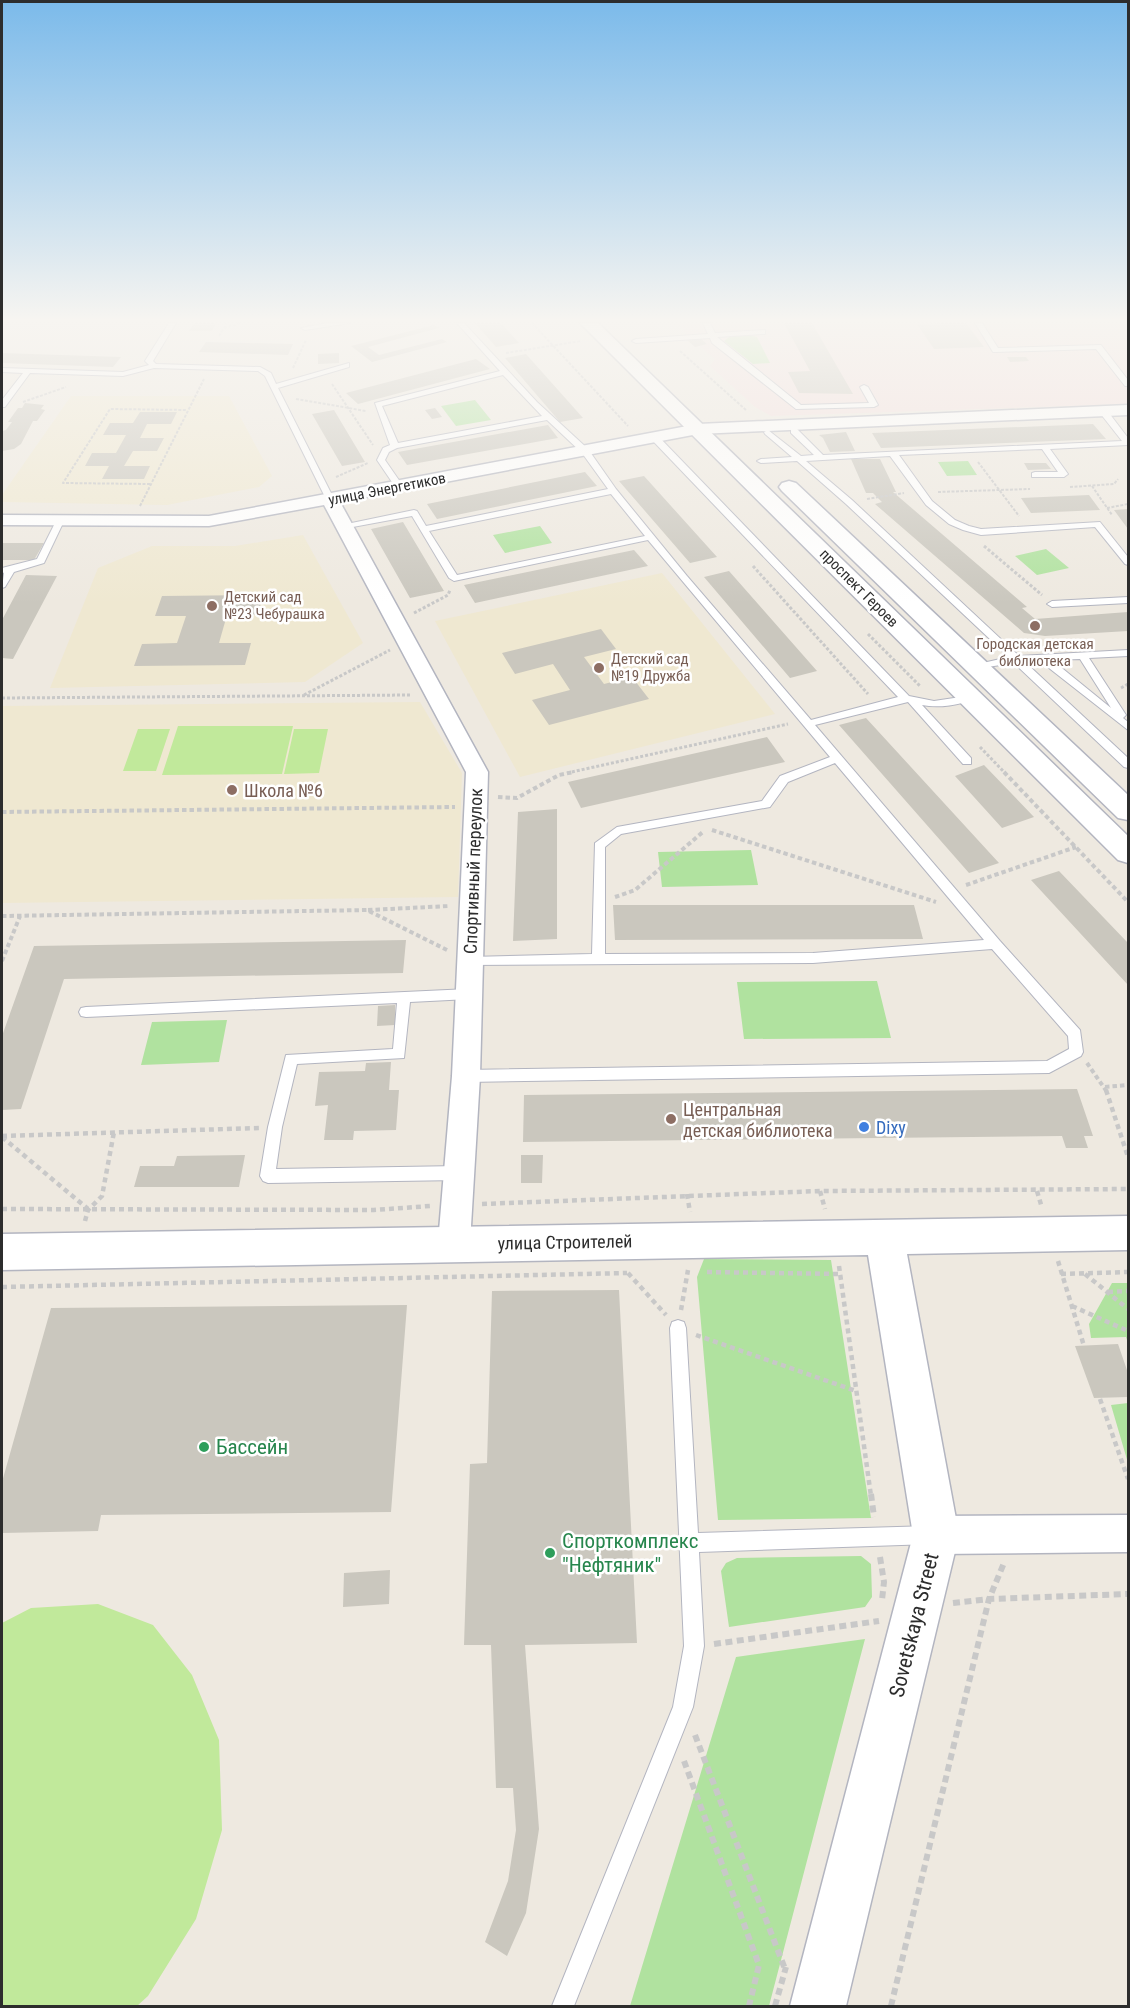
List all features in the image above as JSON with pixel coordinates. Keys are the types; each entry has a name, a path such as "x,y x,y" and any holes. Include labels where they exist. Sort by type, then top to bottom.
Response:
{"main road":[{"name":"проспект Героев","path":"700,417 970,697 1128,853"},
{"name":"проспект Героев","path":"703,419 726,427 1128,811"},
{"name":"улица Строителей","path":"2,1252 1128,1233"},
{"name":"Sovetskaya Street","path":"818,2007 936,1535 885,1238"}],"street":[{"path":"726,427 771,428 992,417"},
{"name":"улица Энергетиков","path":"2,520 60,521 138,514 209,521 325,491 399,486 655,438 703,419"},
{"name":"Спортивный переулок","path":"325,491 477,772 467,802 472,905 466,1076 454,1243"},
{"path":"936,1535 1125,1534"}],"lane":[{"path":"288,417 325,491"},
{"path":"382,417 395,446"},
{"path":"399,486 381,459 386,450 395,446 550,417 585,451 613,491 808,724 995,944 1076,1034 1076,1052 1049,1067 466,1076"},
{"path":"1107,417 1128,443"},
{"path":"771,428 797,457 849,502 1128,764"},
{"path":"794,431 820,456"},
{"path":"655,438 967,761"},
{"path":"761,461 797,457 1128,443"},
{"path":"1035,475 1064,474 1044,446"},
{"path":"893,453 916,491 952,523 965,530 981,532 1096,524 1128,562"},
{"path":"424,529 613,491"},
{"path":"345,527 414,513 454,578 651,537"},
{"path":"2,585 6,570 41,561 60,521"},
{"path":"1052,604 1128,600"},
{"path":"978,667 1016,659 1128,653"},
{"path":"1043,658 1128,727 1083,656"},
{"path":"808,724 909,699 934,704 970,697"},
{"path":"598,959 599,846 617,831 766,804 784,779 837,758"},
{"path":"470,962 813,958 995,944"},
{"path":"86,1012 469,994"},
{"path":"404,997 399,1054 291,1059 275,1127 268,1176 460,1173"},
{"path":"562,2007 683,1707 694,1646 678,1328"},
{"path":"690,1543 936,1535"}],"path":[{"path":"105,417 63,483 150,484"},
{"path":"138,514 150,484 184,417"},
{"path":"354,417 374,448"},
{"path":"752,417 755,419 772,420 771,428"},
{"path":"969,450 1021,519 1045,528"},
{"path":"325,491 372,460"},
{"path":"1065,487 1114,484 1118,479"},
{"path":"1092,486 1115,519 1096,524"},
{"path":"849,502 916,491 1032,489"},
{"path":"1107,508 1128,504"},
{"path":"138,514 149,507"},
{"path":"965,530 1052,604"},
{"path":"302,696 402,632 448,595 454,578"},
{"path":"2,698 415,695 434,691"},
{"path":"2,812 467,802 517,798 559,775 783,724 808,724"},
{"path":"699,816 707,829 969,913"},
{"path":"598,903 634,890 707,829"},
{"path":"950,891 1076,847"},
{"path":"2,916 367,910 472,905"},
{"path":"367,910 470,962"},
{"path":"2,961 20,916"},
{"path":"1076,1052 1102,1079 1128,1157"},
{"path":"1105,1087 1128,1085"},
{"path":"2,1136 275,1127"},
{"path":"88,1210 102,1196 114,1132"},
{"path":"2,1136 59,1182 88,1210"},
{"path":"2,1209 374,1210 820,1191 1128,1190"},
{"path":"820,1191 841,1274 884,1582 880,1620"},
{"path":"1037,1191 1084,1346"},
{"path":"676,1272 841,1274"},
{"path":"1061,1274 1128,1272"},
{"path":"628,1273 678,1328 856,1391"},
{"path":"2,1287 640,1273"},
{"path":"1084,1274 1128,1309"},
{"path":"1107,1292 1128,1291"},
{"path":"1071,1306 1128,1331"},
{"path":"1100,1399 1128,1479"},
{"path":"891,2007 989,1599 1015,1534"},
{"path":"683,1707 714,1780 785,1970"},
{"path":"673,1731 759,1965 749,2007"}],"shaded area":[{"path":"57,417 240,417 272,476 259,487 167,505 2,502 2,495"},
{"name":"Детский сад №23 Чебурашка","path":"303,535 363,643 305,682 50,688 98,568 152,546 235,546"},
{"name":"Детский сад №19 Дружба","path":"662,573 775,714 520,777 435,621"},
{"name":"Школа №6","path":"420,702 462,773 458,897 2,903 2,706"}],"green space":[{"path":"449,417 488,417 491,420 456,426"},
{"path":"968,461 977,475 947,476 938,462"},
{"path":"540,526 552,543 505,553 493,535"},
{"path":"1046,549 1069,568 1037,575 1015,556"},
{"path":"178,726 293,726 282,774 162,775"},
{"path":"138,729 170,729 156,771 123,771"},
{"path":"294,729 328,729 319,773 284,774"},
{"path":"751,850 758,885 662,887 658,852"},
{"path":"877,981 891,1038 744,1039 737,982"},
{"path":"227,1020 219,1062 141,1065 152,1022"},
{"path":"704,1259 831,1260 871,1518 718,1520 697,1277"},
{"path":"1112,1283 1128,1283 1128,1343 1126,1337 1091,1338 1089,1324"},
{"path":"1128,1403 1128,1463 1111,1405"},
{"path":"861,1556 871,1564 872,1597 865,1607 729,1627 721,1571 726,1563 737,1558"},
{"path":"98,1604 153,1625 192,1675 219,1740 222,1830 196,1919 148,1996 137,2006 2,2006 2,1623 31,1608"},
{"path":"865,1639 769,2006 630,2006 736,1657"}],"building":[{"path":"12,417 40,417 37,421 33,421 21,444 14,449 2,451 2,431 6,430 12,422 8,422"},
{"path":"137,417 175,417 171,424 147,424 140,438 164,438 157,451 133,451 124,466 150,466 144,479 102,479 109,466 85,466 92,453 116,453 126,435 103,435 110,423 133,423"},
{"path":"314,417 338,417 365,462 342,466"},
{"path":"555,417 583,418 560,422"},
{"path":"1093,424 1106,439 881,448 872,433"},
{"path":"548,425 558,438 407,465 398,452"},
{"path":"846,432 855,451 830,452 819,435"},
{"path":"851,459 880,459 896,492 893,492 1027,607 1022,608 1035,619 1128,612 1128,631 1045,636 1024,633 875,504 882,502 873,493 866,493"},
{"path":"1024,463 1046,463 1051,469 1028,470"},
{"path":"585,472 597,486 437,519 427,504"},
{"path":"644,476 717,557 690,563 619,481"},
{"path":"1089,495 1100,510 1031,513 1021,498"},
{"path":"1128,509 1128,529 1114,510"},
{"path":"403,522 444,591 410,598 371,529"},
{"path":"2,543 44,543 34,560 2,560"},
{"path":"634,550 648,566 475,603 464,585"},
{"path":"729,571 817,671 790,678 704,577"},
{"path":"26,575 57,576 13,659 2,658 2,620"},
{"path":"263,595 258,615 227,615 219,643 251,643 245,665 134,666 142,644 177,643 186,616 155,616 162,596"},
{"path":"601,629 616,649 584,657 604,684 632,677 649,699 549,725 532,700 570,690 553,664 515,674 502,653"},
{"path":"866,718 999,863 969,873 839,725"},
{"path":"767,737 785,762 581,808 568,782"},
{"path":"984,765 1034,817 1002,828 955,776"},
{"path":"557,809 557,939 513,941 518,812"},
{"path":"1059,871 1128,943 1128,985 1031,880"},
{"path":"613,905 914,905 923,939 615,940"},
{"path":"406,940 403,973 64,979 21,1109 2,1110 2,1036 34,946"},
{"path":"395,1005 395,1025 377,1026 378,1006"},
{"path":"391,1062 389,1090 399,1090 396,1130 354,1131 353,1140 324,1140 328,1105 315,1106 319,1072 365,1071 366,1063"},
{"path":"1077,1089 1093,1136 1084,1136 1088,1148 1066,1148 1062,1136 523,1142 524,1095"},
{"path":"245,1155 239,1187 134,1187 140,1166 174,1166 177,1156"},
{"path":"521,1155 543,1155 542,1183 521,1183"},
{"name":"Спорткомплекс \"Нефтяник\"","path":"619,1290 637,1643 525,1645 539,1829 526,1913 507,1956 485,1942 508,1881 516,1830 513,1788 496,1788 491,1645 464,1645 470,1464 487,1463 492,1291"},
{"name":"Бассейн","path":"407,1305 391,1512 101,1515 98,1531 2,1533 2,1482 51,1308"},
{"path":"1118,1344 1128,1373 1128,1397 1094,1398 1075,1346"},
{"path":"390,1570 389,1604 343,1607 344,1573"}],"place":[{"name":"Детский сад №23 Чебурашка","path":"212,606"},
{"name":"Городская детская библиотека","path":"1035,626"},
{"name":"Детский сад №19 Дружба","path":"599,668"},
{"name":"Школа №6","path":"232,790"},
{"name":"Центральная детская библиотека","path":"671,1119"},
{"name":"Dixy","path":"864,1127"},
{"name":"Бассейн","path":"204,1447"},
{"name":"Спорткомплекс \"Нефтяник\"","path":"550,1553"}]}
